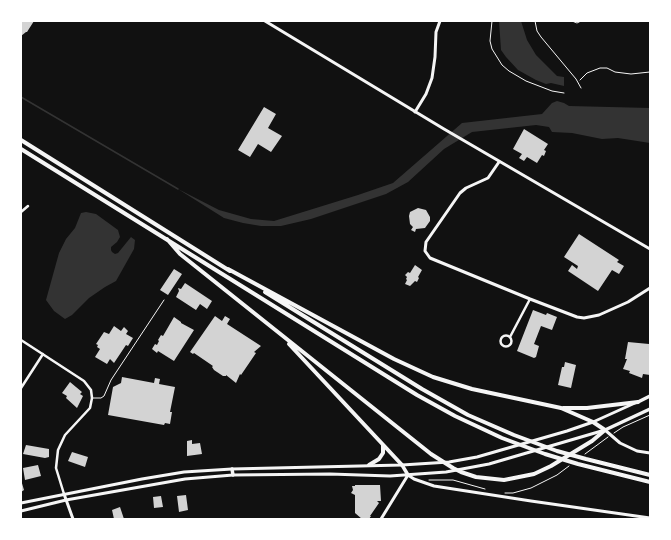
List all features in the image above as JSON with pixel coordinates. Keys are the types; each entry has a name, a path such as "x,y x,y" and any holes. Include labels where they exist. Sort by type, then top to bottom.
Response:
{"highway":[{"path":"21,140 422,390 468,415 546,447 595,462 650,474"},
{"path":"21,149 417,395 455,416 491,433 545,454 587,467 650,482"},
{"path":"167,239 180,254 422,447 453,468 469,475 504,480 534,474 551,466 586,445 605,430 593,422 561,408 472,389 433,377 394,359 228,269"},
{"path":"280,334 402,466"},
{"path":"561,408 586,408 638,402"},
{"path":"369,466 376,463 380,458 383,453 383,444"}],"main road":[{"path":"265,21 465,142 650,248"},
{"path":"415,112 426,94 432,78 436,32 440,21"},
{"path":"499,162 488,178 466,188 460,193 426,242 425,251 429,257 434,261 530,299 577,317 584,318 599,315 628,302 650,288"},
{"path":"21,503 184,472 232,469 402,466 449,462 477,457 567,431 593,422 650,396"},
{"path":"21,511 66,500 185,479 233,475 330,474 390,476 446,472 483,465 605,430 650,409"},
{"path":"605,430 620,444 650,453"},
{"path":"402,466 408,475 414,479 434,486 650,518"},
{"path":"232,469 233,475"},
{"path":"381,519 408,475"},
{"path":"64,494 73,519"}],"street":[{"path":"21,212 28,206"},
{"path":"510,337 506,336 501,338 503,346 510,346 512,340 510,337 530,299"},
{"path":"21,340 86,383 91,390 92,398 89,410 64,437 58,450 56,468 64,494"},
{"path":"21,388 43,354"}],"lane":[{"path":"535,21 537,30 541,37 581,88"},
{"path":"92,398 101,398 104,396 111,380 164,300"}],"path":[{"path":"492,21 490,41 492,49 502,65 509,72 526,81 552,91 564,93"},
{"path":"572,21 577,23 581,21"},
{"path":"578,84 587,73 600,68 607,68 615,72 631,74 650,72"},
{"path":"596,444 622,427 650,415"}],"shaded area":[{"path":"499,21 521,21 527,40 536,55 557,76 564,77 564,86 551,83 546,84 518,70 501,50"},
{"path":"557,101 569,106 650,108 650,143 618,138 602,139 572,133 552,132 549,127 536,125 472,132 444,149 408,182 386,194 311,219 281,226 261,226 224,218 178,189 219,210 251,219 274,221 393,183 462,123 542,114 552,103"},
{"path":"86,212 96,214 118,230 120,237 111,247 112,252 115,254 118,253 131,237 135,240 134,249 116,281 89,298 72,315 65,319 54,311 46,300 59,253 66,239 75,228 81,213"}],"building":[{"path":"21,21 34,21 27,32 21,36"},
{"path":"264,107 276,114 268,128 282,136 271,152 258,144 250,157 238,150"},
{"path":"524,129 548,144 544,150 546,151 544,156 542,155 537,163 527,157 524,161 519,158 522,154 513,149"},
{"path":"418,208 426,210 430,217 430,221 425,228 416,229 415,232 411,230 413,227 410,224 409,216 410,212"},
{"path":"579,234 619,260 617,262 624,266 619,274 612,270 598,291 568,271 572,265 577,269 578,266 564,257"},
{"path":"415,265 422,270 417,282 415,281 410,286 405,284 407,277 405,275 408,272 410,273"},
{"path":"174,269 182,274 168,295 160,290"},
{"path":"185,283 212,301 207,309 200,304 196,310 176,297 179,291 178,288 181,289"},
{"path":"533,310 557,317 552,330 541,326 534,344 539,346 536,357 534,358 517,351"},
{"path":"215,316 222,321 225,316 230,319 227,324 261,346 254,352 256,353 241,375 240,374 236,383 226,375 223,376 214,370 212,367 213,366 194,353 193,354 190,352"},
{"path":"174,317 181,323 194,330 174,361 152,349 155,344 157,345 161,335 163,336"},
{"path":"114,326 121,331 124,327 128,331 126,334 133,338 128,346 126,345 114,363 110,359 107,364 95,357 100,349 96,344 104,332 109,334"},
{"path":"628,342 649,344 650,375 643,374 642,378 623,369 627,359 625,359"},
{"path":"565,362 576,365 571,388 558,385 562,367 564,367"},
{"path":"122,377 154,383 155,378 160,379 159,384 175,387 170,412 172,412 170,424 165,423 164,425 108,415 113,387 121,383"},
{"path":"70,382 82,392 80,394 83,396 77,408 66,398 67,396 62,393"},
{"path":"192,440 192,444 200,443 202,454 187,456 187,441"},
{"path":"26,445 49,449 49,457 45,458 23,454"},
{"path":"72,452 88,457 85,467 68,461"},
{"path":"38,465 41,476 25,480 23,468"},
{"path":"21,480 24,490 21,492"},
{"path":"380,485 381,501 377,501 379,503 369,519 362,519 355,513 355,495 351,493 353,490 352,486"},
{"path":"186,495 188,510 179,512 177,496"},
{"path":"161,496 163,507 154,508 153,497"},
{"path":"120,507 124,519 114,519 112,510"}],"waterway":[{"path":"21,97 178,189"}]}
